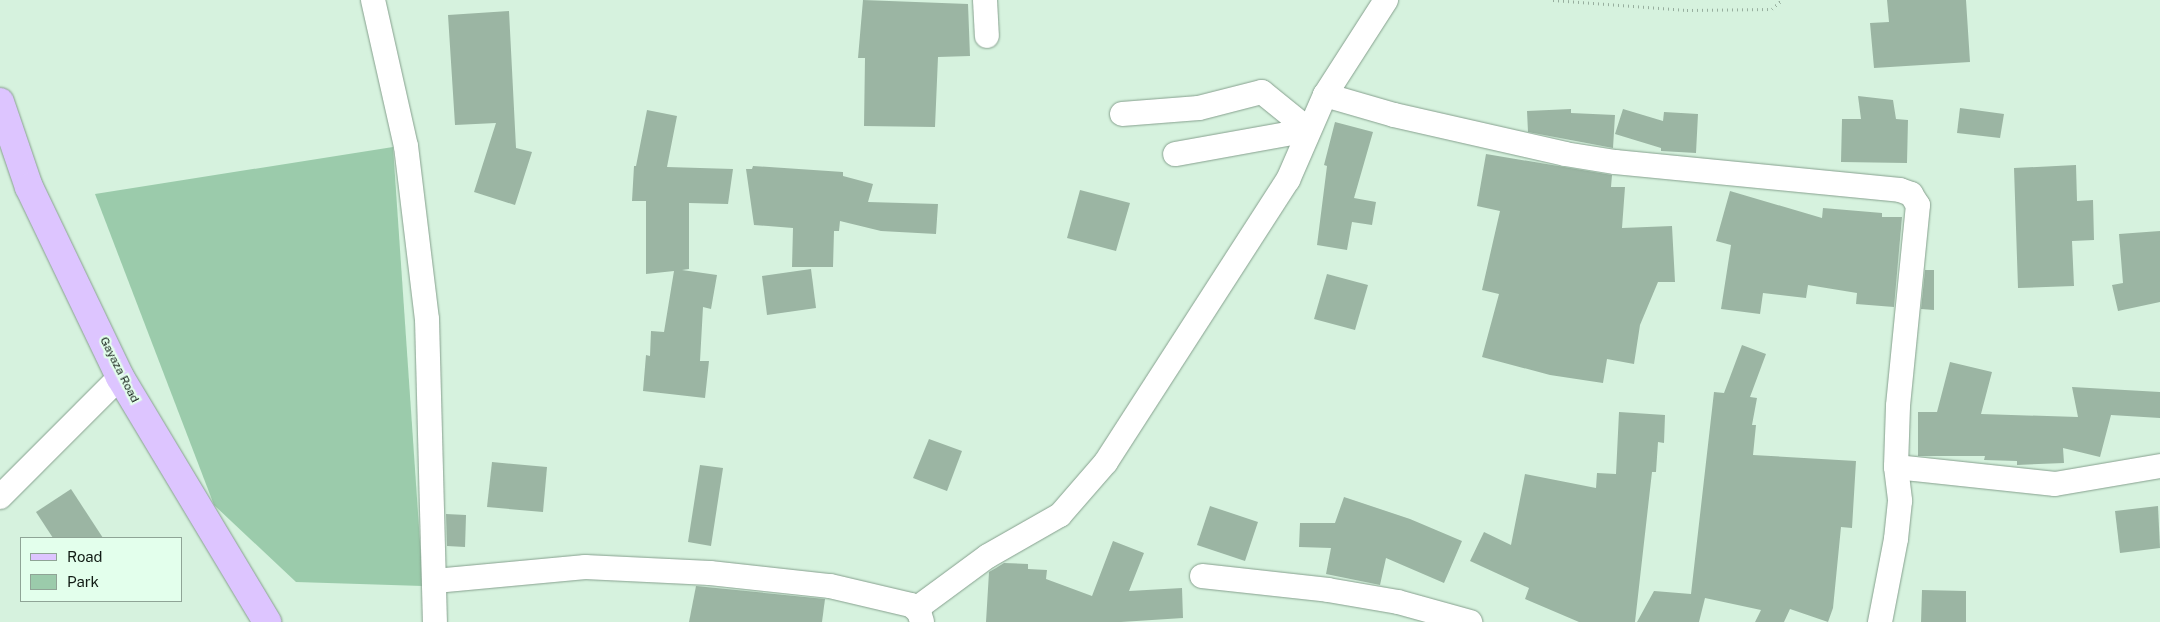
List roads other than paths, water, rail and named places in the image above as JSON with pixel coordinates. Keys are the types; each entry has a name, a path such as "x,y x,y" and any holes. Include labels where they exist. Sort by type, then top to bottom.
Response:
{"main road":[{"name":"Gayaza Road","path":"0,102 29,187 120,377 267,622"}],"street":[{"path":"373,0 406,146 427,319 435,622"},
{"path":"985,0 987,36"},
{"path":"435,581 585,567 710,573 830,586 911,606 919,615 988,556 1060,515 1106,462 1288,180 1325,94 1386,0"},
{"path":"1122,114 1199,108 1262,92 1309,130"},
{"path":"1325,94 1394,115 1565,154 1615,162 1900,190 1911,194 1918,205 1898,406 1896,467 1900,501 1896,540 1880,622"},
{"path":"1175,154 1309,130"},
{"path":"0,497 120,377"},
{"path":"1896,467 2055,484 2160,466"},
{"path":"1202,576 1345,593 1398,602 1470,622"}]}
